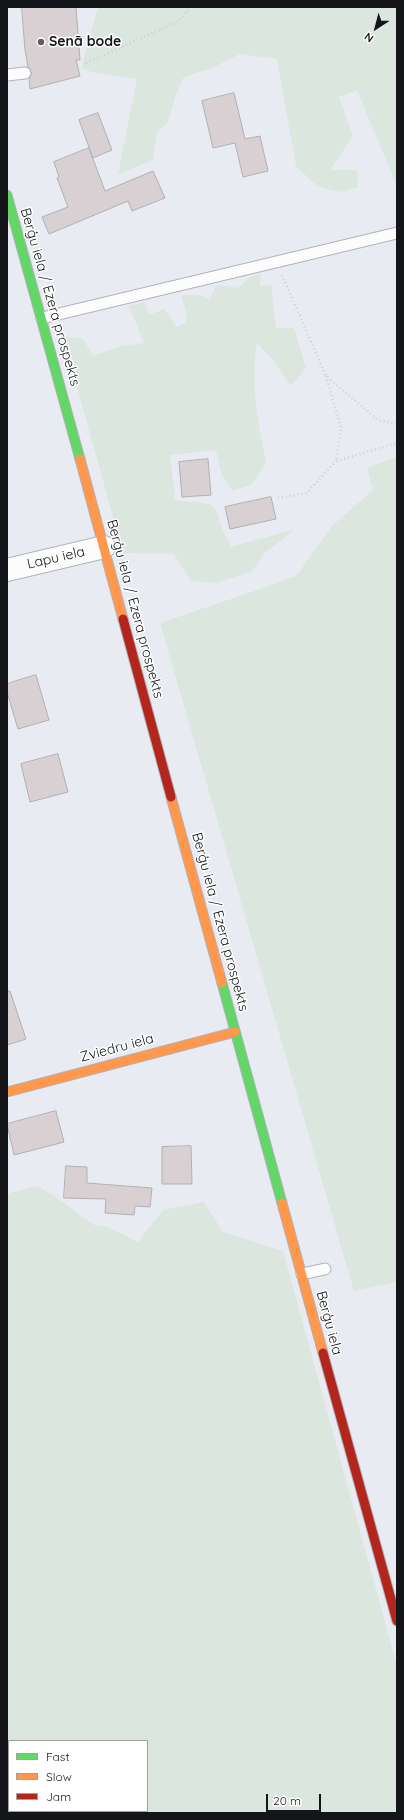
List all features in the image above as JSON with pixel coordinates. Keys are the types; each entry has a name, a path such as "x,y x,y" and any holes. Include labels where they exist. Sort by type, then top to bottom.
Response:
{"main road":[{"name":"Berģu iela / Ezera prospekts","path":"7,195 13,242 42,318 235,1032"},
{"name":"Zviedru iela","path":"7,1092 235,1032"},
{"name":"Berģu iela","path":"235,1032 397,1621"}],"street":[{"name":"Lapu iela","path":"7,570 104,547"}],"lane":[{"path":"7,75 25,73"},
{"path":"42,318 397,233"},
{"path":"302,1274 325,1269"}],"path":[{"path":"86,63 179,21 191,7"},
{"path":"25,73 74,64"},
{"path":"276,262 326,376 341,428 336,461"},
{"path":"326,376 378,420 397,424"},
{"path":"278,498 307,493 336,461 397,443"}],"shaded area":[{"path":"98,7 397,7 397,183 396,184 357,90 339,97 353,136 330,170 357,170 358,187 340,192 318,187 296,166 277,59 240,54 216,66 183,78 175,97 168,123 157,132 153,160 118,174 137,79 81,69"},
{"path":"261,274 260,286 271,285 276,328 294,328 306,368 291,386 273,360 257,343 254,374 256,404 266,463 252,484 233,491 222,475 216,450 170,455 175,500 210,504 216,509 222,529 231,547 295,529 265,553 252,571 217,583 191,581 174,554 123,553 63,336 83,339 93,356 121,346 144,343 129,306 145,302 149,315 164,309 177,327 185,323 187,314 181,295 199,295 210,300 216,285 238,288 250,277"},
{"path":"397,457 397,1282 354,1291 160,623 296,576 333,525 373,490 367,468"},
{"path":"38,1186 94,1225 108,1227 138,1242 163,1210 204,1202 223,1232 283,1251 397,1666 397,1813 7,1813 7,1198 9,1193"}],"building":[{"path":"22,7 76,7 80,60 76,60 80,76 30,89 29,79 32,73 28,67 25,50"},
{"path":"234,93 245,139 260,136 268,171 243,177 235,143 213,148 202,101"},
{"path":"98,113 112,150 93,158 79,120"},
{"path":"89,148 105,191 153,171 165,198 132,211 128,201 49,234 42,217 68,207 57,178 59,177 54,162"},
{"path":"208,459 211,495 182,497 179,462"},
{"path":"271,497 276,519 230,529 225,507"},
{"path":"36,675 49,720 18,729 7,692 7,684"},
{"path":"58,754 68,792 30,802 21,764"},
{"path":"7,991 10,991 26,1039 7,1045"},
{"path":"56,1111 64,1142 14,1155 7,1124"},
{"path":"191,1146 192,1184 162,1184 162,1147"},
{"path":"66,1166 87,1167 87,1183 152,1188 150,1207 135,1206 134,1215 105,1213 106,1199 64,1198"}],"traffic: fast":[{"path":"7,195 80,459"},
{"path":"222,983 282,1203"}],"traffic: slow":[{"path":"80,459 123,619"},
{"path":"171,797 222,983"},
{"path":"7,1092 235,1032"},
{"path":"282,1203 323,1353"}],"traffic: jam":[{"path":"123,619 171,797"},
{"path":"323,1353 397,1621"}],"place":[{"name":"Senā bode","path":"41,42"}]}
